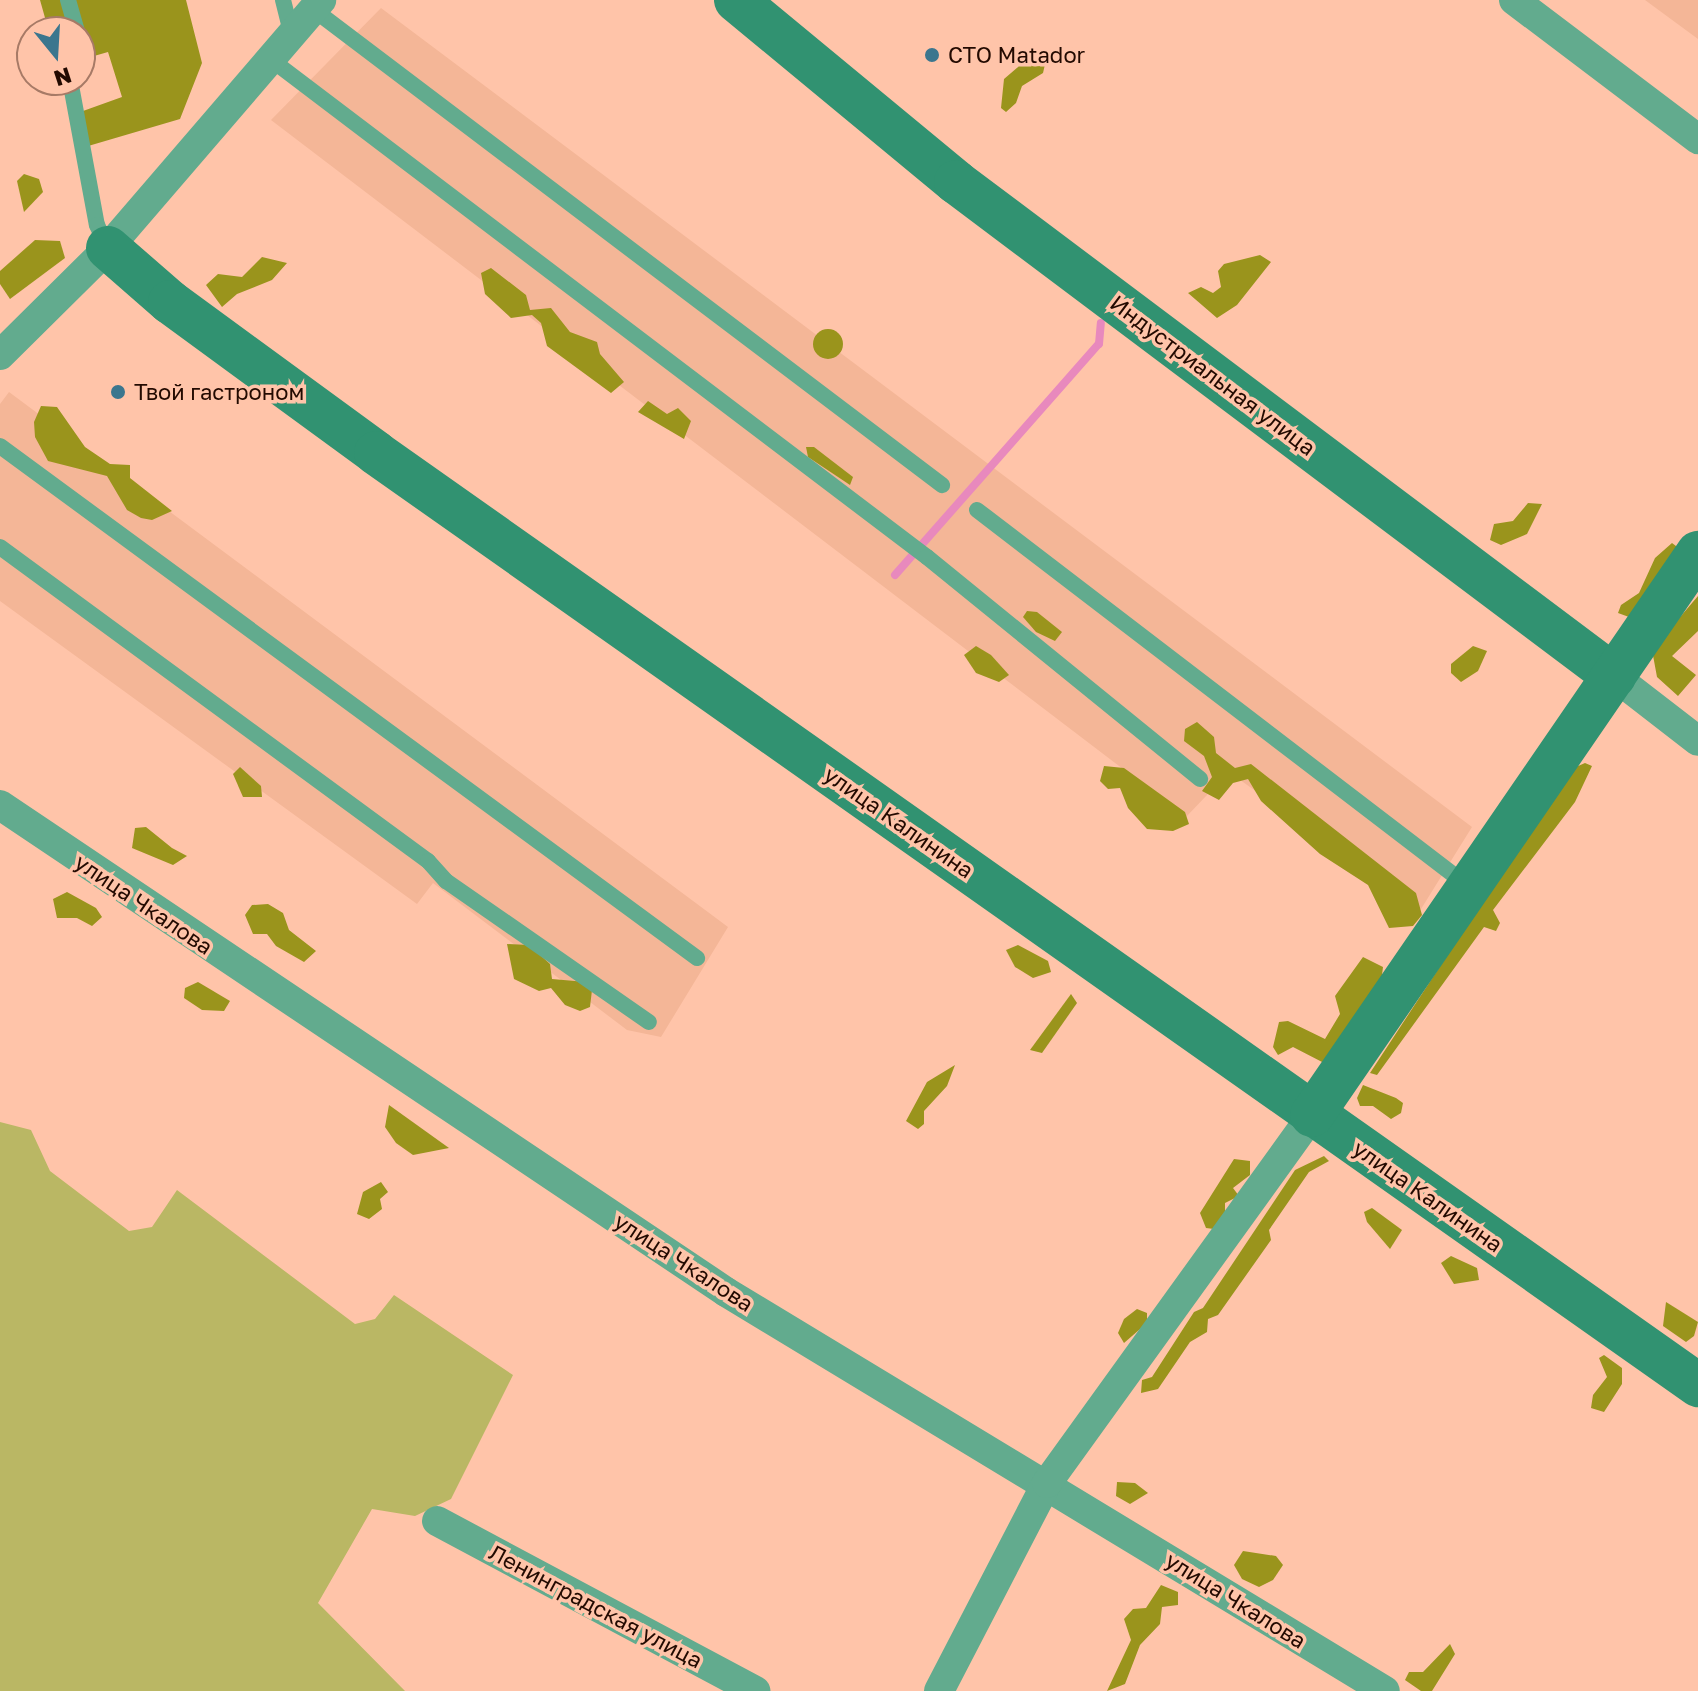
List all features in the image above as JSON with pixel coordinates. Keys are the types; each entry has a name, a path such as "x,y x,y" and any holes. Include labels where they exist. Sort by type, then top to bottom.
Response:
{"street":[{"name":"Индустриальная улица","path":"736,0 956,182 1698,741"},
{"path":"1514,0 1698,139"},
{"path":"0,355 108,248 317,4"},
{"name":"улица Калинина","path":"108,248 163,310 1698,1385"},
{"path":"939,1691 1047,1483 1312,1115 1698,553"},
{"name":"улица Чкалова","path":"0,805 726,1292 1047,1483 1385,1691"},
{"name":"Ленинградская улица","path":"437,1521 755,1691"}],"lane":[{"path":"283,0 291,33"},
{"path":"317,4 942,485"},
{"path":"269,58 927,557 1200,779"},
{"path":"73,96 97,225 108,248"},
{"path":"0,446 697,958"},
{"path":"977,510 1469,887"},
{"path":"0,547 428,861 446,881 649,1022"}],"shaded area":[{"path":"40,0 186,0 202,63 180,119 78,149 66,96 78,96 83,111 122,97 108,52 96,55 96,16 44,16"},
{"path":"1645,0 1698,0 1698,39"},
{"path":"381,8 1472,827 1421,909 1229,772 1186,817 271,120"},
{"path":"1037,51 1046,60 1043,73 1022,86 1016,103 1006,112 1001,108 1004,79"},
{"path":"24,174 39,179 43,192 24,212 17,181"},
{"path":"35,240 60,241 65,258 10,299 0,284 0,271"},
{"path":"1260,255 1271,262 1237,305 1217,318 1188,293 1201,287 1213,293 1221,287 1218,271 1224,264"},
{"path":"262,257 287,263 272,280 237,294 222,307 206,285 218,274 242,277"},
{"path":"491,268 526,295 530,310 551,308 570,332 597,342 600,354 624,382 611,393 547,346 541,323 532,315 511,318 485,294 481,273"},
{"path":"828,329 839,333 843,344 839,355 828,359 817,355 813,344 817,333"},
{"path":"9,392 728,927 661,1037 627,1030 433,883 417,904 0,601 0,404"},
{"path":"648,401 667,414 678,408 691,421 684,439 638,412"},
{"path":"41,406 57,407 85,447 110,464 130,465 130,478 172,511 152,520 141,518 127,510 107,476 48,461 35,437 34,422"},
{"path":"806,447 814,447 853,477 850,485 808,457"},
{"path":"1528,503 1542,504 1527,534 1501,545 1490,540 1494,524 1513,521"},
{"path":"1672,543 1680,549 1629,617 1618,613 1621,605 1639,593 1655,558"},
{"path":"1698,596 1698,631 1672,656 1696,675 1678,696 1657,677 1652,650"},
{"path":"1027,611 1037,612 1062,632 1055,641 1036,632 1023,617"},
{"path":"976,646 991,655 1009,675 999,682 976,673 964,655"},
{"path":"1473,646 1487,651 1478,671 1461,682 1451,673 1451,664"},
{"path":"1197,722 1214,737 1216,753 1235,768 1251,764 1416,893 1422,915 1413,926 1389,928 1368,885 1320,854 1261,801 1248,779 1233,783 1219,800 1202,791 1212,777 1204,756 1184,741 1185,729"},
{"path":"1585,763 1592,766 1575,802 1493,910 1500,923 1496,931 1484,927 1377,1075 1370,1073 1569,770"},
{"path":"1104,766 1124,768 1185,812 1189,824 1173,831 1147,829 1128,808 1120,788 1108,789 1100,781"},
{"path":"240,767 261,786 262,797 243,797 233,774"},
{"path":"146,827 187,856 173,865 132,848 135,828"},
{"path":"67,892 96,908 102,917 92,926 77,918 57,918 53,899"},
{"path":"268,904 283,913 289,930 316,951 304,962 276,946 267,934 253,934 245,915 252,905"},
{"path":"507,944 529,945 550,964 552,979 586,982 592,990 590,1007 580,1011 565,1005 551,988 539,991 514,979"},
{"path":"1018,945 1048,961 1051,972 1033,978 1015,967 1006,950"},
{"path":"1363,957 1383,967 1381,983 1326,1064 1293,1047 1278,1055 1273,1047 1279,1022 1288,1021 1325,1039 1340,1014 1335,996"},
{"path":"198,982 230,1001 224,1011 202,1010 184,998 185,988"},
{"path":"1071,994 1077,1003 1042,1053 1030,1050"},
{"path":"955,1065 947,1086 924,1111 924,1124 918,1129 906,1121 927,1082"},
{"path":"1363,1085 1403,1103 1401,1113 1391,1119 1373,1106 1360,1106 1357,1098"},
{"path":"389,1105 449,1148 413,1155 396,1143 385,1127"},
{"path":"0,1122 31,1130 50,1171 129,1231 152,1227 177,1190 355,1324 375,1319 394,1295 513,1375 451,1499 415,1516 372,1509 318,1603 405,1691 0,1691"},
{"path":"1324,1156 1329,1161 1309,1172 1269,1230 1271,1240 1218,1315 1208,1319 1207,1332 1190,1342 1158,1389 1141,1393 1142,1380 1152,1377 1194,1312 1203,1308 1295,1170"},
{"path":"1234,1159 1250,1161 1250,1175 1233,1188 1239,1196 1225,1203 1225,1219 1214,1229 1206,1228 1200,1213"},
{"path":"381,1182 388,1192 380,1199 382,1209 369,1219 357,1214 363,1192"},
{"path":"1372,1208 1402,1230 1390,1249 1367,1222 1364,1212"},
{"path":"1451,1256 1477,1268 1479,1280 1454,1284 1441,1263"},
{"path":"1666,1302 1698,1322 1694,1336 1686,1342 1663,1326"},
{"path":"1137,1309 1147,1313 1147,1323 1124,1343 1118,1333 1124,1319"},
{"path":"1604,1355 1622,1368 1622,1384 1604,1412 1591,1408 1593,1395 1607,1377 1599,1358"},
{"path":"1117,1482 1135,1483 1148,1493 1130,1504 1116,1496"},
{"path":"1243,1551 1276,1556 1283,1565 1273,1580 1259,1587 1242,1579 1234,1565"},
{"path":"1161,1585 1178,1592 1178,1605 1162,1607 1160,1624 1140,1645 1125,1684 1107,1691 1131,1640 1124,1619 1133,1609 1146,1608"},
{"path":"1450,1644 1455,1654 1432,1691 1421,1691 1405,1680 1409,1672 1423,1672"}],"waterway":[{"path":"895,575 1099,344 1101,323"}],"place":[{"name":"СТО Matador","path":"932,55"},
{"name":"Твой гастроном","path":"118,392"}]}
